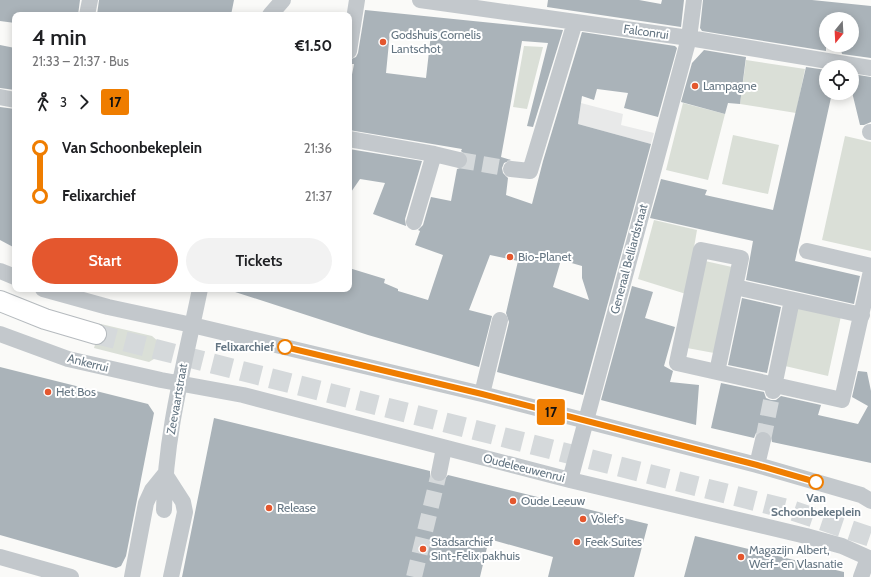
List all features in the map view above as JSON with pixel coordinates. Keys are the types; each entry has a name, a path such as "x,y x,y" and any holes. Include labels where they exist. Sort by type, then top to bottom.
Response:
{"main road":[{"path":"0,301 45,319 96,334"}],"street":[{"path":"87,12 90,0"},
{"path":"273,12 283,0"},
{"path":"352,31 357,0"},
{"name":"Falconrui","path":"420,0 688,38 871,68"},
{"name":"Generaal Belliardstraat","path":"570,480 688,38 694,0"},
{"path":"511,168 530,171 575,22"},
{"path":"0,97 12,99"},
{"path":"352,140 459,160"},
{"path":"414,222 434,154"},
{"path":"717,372 741,258 701,250 677,363 717,372 774,388 842,400 871,271"},
{"path":"807,251 871,266"},
{"path":"0,271 12,276"},
{"path":"735,287 862,315"},
{"path":"54,292 108,307 192,325 482,394 757,465 861,495 871,501"},
{"name":"Zeevaartstraat","path":"164,510 165,474 179,383 199,292"},
{"path":"774,388 792,300"},
{"path":"482,394 500,320"},
{"name":"Ankerrui","path":"0,334 68,359 179,383"},
{"name":"Oudeleeuwenrui","path":"179,383 243,395 570,480 806,536 842,546 870,559"},
{"path":"757,465 763,440"},
{"path":"439,473 444,448"},
{"path":"132,577 146,503 152,490 165,474 183,502 185,512 172,577"},
{"path":"0,557 71,577"},
{"path":"861,577 870,559"}],"shaded area":[{"path":"524,46 543,47 527,109 513,107"},
{"path":"746,60 805,69 796,113 740,104"},
{"path":"581,103 623,114 621,125 654,133 651,144 578,124"},
{"path":"683,103 725,114 708,180 666,170"},
{"path":"733,135 779,145 768,194 722,184"},
{"path":"845,136 871,142 871,251 822,240"},
{"path":"654,220 697,230 686,294 638,279"},
{"path":"705,261 732,267 714,353 687,348"},
{"path":"797,306 841,316 828,376 785,366"},
{"path":"101,324 152,336 159,342 154,359 149,362 94,348"}],"building":[{"path":"0,0 80,0 78,12 12,12 12,23 0,21"},
{"path":"99,0 234,0 232,12 97,12"},
{"path":"548,0 639,0 661,4 662,0 684,0 681,27 547,7"},
{"path":"703,0 812,0 871,6 871,58 842,54 842,52 859,52 859,12 819,12 819,50 702,31 700,28"},
{"path":"365,10 563,30 533,127 527,126 548,43 522,41 501,157 511,160 504,163 502,168 503,173 508,178 506,195 532,204 543,161 582,32 675,46 677,48 658,117 624,108 628,93 597,89 594,100 582,96 578,124 651,144 583,395 497,372 509,322 506,313 518,261 490,255 469,310 492,316 479,367 368,335 235,292 352,292 352,269 385,279 384,283 398,289 398,291 428,300 443,255 415,245 420,231 418,230 423,225 431,197 451,201 457,169 466,166 468,158 461,151 462,149 352,131 352,74 354,64 352,64 352,59 356,57 358,53","holes":["390,32 431,34 426,78 386,73","561,260 582,266 582,278 589,300 553,287"]},
{"path":"0,45 12,47 12,90 0,88"},
{"name":"Lampagne","path":"704,50 746,57 740,104 728,103 725,114 681,102 692,63"},
{"path":"806,67 819,69 819,100 830,100 795,261 860,276 854,304 746,280 753,241 650,218 661,179 707,190 705,195 773,210"},
{"path":"859,75 871,77 871,122 860,125 854,100 859,100"},
{"path":"0,107 12,109 12,246 0,240"},
{"path":"352,149 422,161 405,219 406,226 373,214 385,183 360,179 352,191"},
{"path":"632,286 653,292 645,318 675,327 664,366 673,371 670,382 699,385 696,425 601,400"},
{"path":"742,298 781,307 767,373 728,365"},
{"path":"0,367 148,404 154,413 126,556 121,566 116,568 0,535"},
{"path":"858,371 867,372 871,391 871,463 772,442 770,433 765,431 756,433 754,438 711,428 721,383 764,392 766,398 771,400 776,400 781,396 821,405 818,415 858,424 868,406 852,397"},
{"path":"214,418 430,471 430,476 437,482 442,482 448,475 648,524 634,577 548,577 553,557 489,539 480,577 182,577"},
{"path":"695,536 844,572 844,577 684,577"}],"tunnel":[{"path":"459,160 511,169"},
{"path":"96,334 791,510 871,537"},
{"path":"763,440 773,391"},
{"path":"414,577 439,473"}],"bus line":[{"name":"17","path":"285,347 482,394 757,465 816,482"}],"place":[{"name":"Godshuis Cornelis Lantschot","path":"383,42"},
{"name":"Lampagne","path":"695,86"},
{"name":"Bio-Planet","path":"510,257"},
{"name":"Felixarchief","path":"285,347"},
{"name":"Het Bos","path":"48,392"},
{"name":"Van Schoonbekeplein","path":"816,482"},
{"name":"Oude Leeuw","path":"513,501"},
{"name":"Release","path":"269,508"},
{"name":"Volef's","path":"583,519"},
{"name":"Feek Suites","path":"577,542"},
{"name":"Stadsarchief Sint-Felix pakhuis","path":"423,549"},
{"name":"Magazijn Albert, Werf- en Vlasnatie","path":"741,557"}]}
